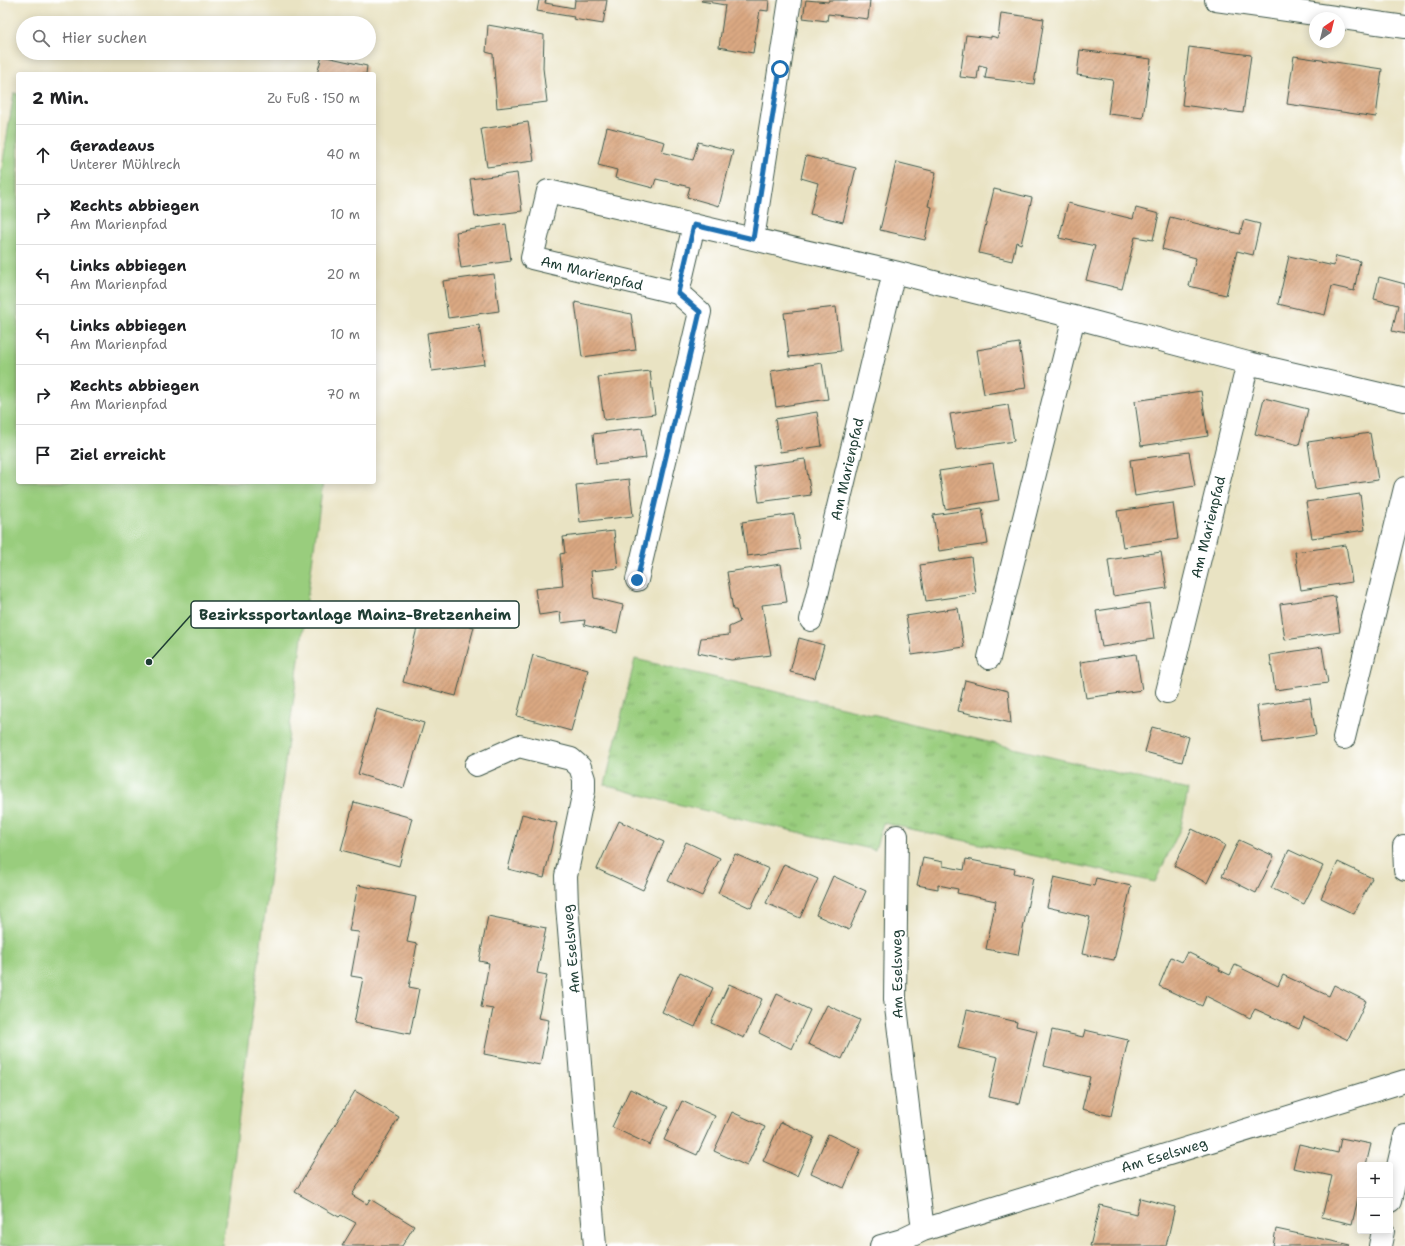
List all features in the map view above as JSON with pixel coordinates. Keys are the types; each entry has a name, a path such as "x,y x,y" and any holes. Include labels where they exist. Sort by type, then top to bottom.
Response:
{"street":[{"path":"753,239 790,0"},
{"path":"1216,0 1405,27"},
{"name":"Am Marienpfad","path":"637,580 700,312 678,293 532,258 548,191 894,272 1074,317 1248,363 1405,400"},
{"path":"678,293 694,225"},
{"name":"Am Marienpfad","path":"811,620 894,272"},
{"path":"989,658 1074,317"},
{"name":"Am Marienpfad","path":"1167,692 1248,363"},
{"path":"1344,738 1405,488"},
{"name":"Am Eselsweg","path":"476,766 519,746 571,759 580,767 584,779 584,791 566,876 567,906 595,1246"},
{"name":"Am Eselsweg","path":"897,836 895,1000 923,1230"},
{"path":"1404,846 1405,870"},
{"name":"Am Eselsweg","path":"895,1244 923,1230 1405,1081"},
{"path":"1391,1198 1405,1136"},
{"path":"1380,1246 1382,1234"}],"green space":[{"path":"14,93 16,94 16,484 323,484 222,1246 0,1246 0,180"},
{"path":"635,659 1188,790 1181,827 1155,882 883,823 875,850 664,801 605,785"}],"building":[{"path":"539,0 546,0 545,3 574,8 575,0 607,0 603,24 573,19 574,17 537,11"},
{"path":"769,0 768,11 760,10 753,53 719,47 725,5 701,1"},
{"path":"806,0 828,2 829,0 870,0 868,19 828,14 827,21 803,18"},
{"path":"1001,13 1044,19 1034,84 985,78 987,67 979,65 977,79 960,77 966,35 991,38 991,36 998,38"},
{"path":"488,25 544,35 543,68 547,102 497,108 493,54 486,52"},
{"path":"1189,47 1251,55 1243,113 1182,105"},
{"path":"1080,50 1151,59 1143,118 1108,114 1113,80 1077,75"},
{"path":"1294,56 1382,69 1376,117 1287,104"},
{"path":"321,60 340,60 367,66 366,72 318,72"},
{"path":"528,122 534,161 487,167 481,129"},
{"path":"607,127 665,142 662,152 693,160 698,142 733,151 719,206 687,197 690,187 656,179 653,188 615,178 617,170 598,165"},
{"path":"806,156 856,168 843,222 810,214 818,183 801,178"},
{"path":"896,162 936,172 928,206 932,207 925,240 880,230"},
{"path":"517,173 522,211 475,217 470,179"},
{"path":"994,189 1032,198 1021,244 1016,242 1012,261 979,253"},
{"path":"1068,203 1133,219 1136,208 1159,214 1153,240 1135,237 1122,289 1086,280 1095,246 1059,238"},
{"path":"1170,217 1240,234 1244,220 1260,224 1253,255 1237,251 1226,295 1189,286 1196,258 1162,249"},
{"path":"506,224 511,261 461,268 456,232"},
{"path":"1289,256 1334,266 1336,256 1360,261 1354,291 1332,286 1325,315 1278,304"},
{"path":"494,274 499,311 448,318 443,281"},
{"path":"1379,277 1405,284 1405,334 1392,331 1398,305 1374,299"},
{"path":"575,302 631,314 636,350 582,357"},
{"path":"836,307 841,351 789,357 784,313"},
{"path":"479,325 485,364 432,371 427,333"},
{"path":"1019,343 1026,388 984,394 977,350"},
{"path":"822,363 828,399 776,407 771,371"},
{"path":"650,371 655,414 604,420 598,377"},
{"path":"1201,391 1208,436 1141,446 1135,401"},
{"path":"1264,398 1308,409 1299,445 1255,434"},
{"path":"1008,405 1014,441 956,450 950,414"},
{"path":"817,412 822,446 780,452 775,419"},
{"path":"642,428 646,458 596,464 593,434"},
{"path":"1370,433 1378,480 1315,489 1308,442"},
{"path":"1189,452 1195,486 1135,496 1130,460"},
{"path":"805,459 811,495 759,502 754,466"},
{"path":"993,463 999,500 945,509 939,471"},
{"path":"629,479 633,516 580,522 576,485"},
{"path":"1360,494 1365,530 1312,538 1306,502"},
{"path":"1173,503 1178,539 1123,547 1117,511"},
{"path":"982,508 988,544 939,551 933,515"},
{"path":"794,514 800,549 747,556 742,522"},
{"path":"614,531 618,568 591,571 594,598 623,605 617,633 584,625 585,620 561,623 560,612 539,615 535,589 563,586 560,554 565,553 563,537"},
{"path":"1346,545 1352,582 1301,590 1295,552"},
{"path":"1161,552 1167,588 1113,596 1108,560"},
{"path":"971,557 976,594 926,601 920,565"},
{"path":"781,564 787,602 762,605 771,655 731,660 698,653 701,638 729,635 729,627 740,622 736,610 733,610 727,572"},
{"path":"1335,596 1340,632 1285,640 1280,604"},
{"path":"1149,603 1154,639 1102,647 1096,611"},
{"path":"958,608 964,647 912,655 906,616"},
{"path":"421,613 474,627 456,696 403,682"},
{"path":"799,638 824,645 815,678 790,672"},
{"path":"1322,647 1328,683 1275,690 1270,655"},
{"path":"1136,654 1142,690 1086,698 1080,662"},
{"path":"533,655 588,670 571,731 517,716"},
{"path":"965,680 1008,691 1011,723 958,711"},
{"path":"1310,698 1316,735 1262,743 1257,706"},
{"path":"377,709 424,723 404,788 358,774"},
{"path":"1152,727 1189,737 1182,762 1145,752"},
{"path":"354,802 412,818 399,866 341,850"},
{"path":"522,814 557,823 544,878 508,869"},
{"path":"619,821 664,842 643,890 597,869"},
{"path":"1192,829 1225,845 1207,883 1174,866"},
{"path":"1239,840 1274,856 1256,893 1222,876"},
{"path":"686,842 720,858 702,896 668,881"},
{"path":"1289,850 1323,866 1304,904 1271,888"},
{"path":"735,854 769,869 751,908 718,893"},
{"path":"923,858 943,862 943,866 964,870 966,859 1015,869 1014,873 1033,878 1018,955 986,949 996,901 957,893 958,889 938,885 938,889 917,885"},
{"path":"1338,862 1372,878 1354,914 1321,898"},
{"path":"784,864 818,879 800,918 766,903"},
{"path":"833,876 866,891 849,930 816,915"},
{"path":"1054,877 1094,886 1096,878 1131,886 1114,960 1082,954 1090,917 1047,907"},
{"path":"358,885 416,897 407,942 417,944 409,987 419,989 410,1034 354,1023 363,978 351,976 359,932 349,931"},
{"path":"488,916 546,928 537,973 547,975 538,1018 549,1020 540,1065 484,1054 493,1009 481,1007 489,963 479,961"},
{"path":"1187,952 1220,968 1219,970 1230,975 1235,965 1278,986 1283,975 1329,996 1334,985 1366,1001 1348,1040 1304,1018 1299,1029 1255,1009 1250,1018 1206,996 1202,1006 1159,986 1171,957 1182,962"},
{"path":"680,972 713,988 695,1027 662,1012"},
{"path":"729,984 762,999 744,1038 711,1023"},
{"path":"777,994 810,1010 792,1049 759,1033"},
{"path":"827,1005 860,1020 842,1059 808,1044"},
{"path":"967,1010 1017,1022 1016,1026 1037,1031 1020,1104 989,1097 998,1057 958,1048"},
{"path":"1052,1030 1083,1037 1085,1030 1128,1040 1111,1116 1082,1109 1090,1077 1044,1066"},
{"path":"630,1089 668,1107 650,1145 612,1127"},
{"path":"355,1091 399,1117 352,1195 367,1204 370,1199 414,1226 402,1246 342,1246 356,1223 341,1215 339,1217 295,1192"},
{"path":"682,1101 715,1116 697,1155 664,1140"},
{"path":"732,1112 765,1127 747,1166 714,1151"},
{"path":"781,1122 814,1137 797,1176 763,1161"},
{"path":"828,1134 861,1149 844,1188 811,1173"},
{"path":"1341,1138 1371,1144 1367,1162 1357,1162 1357,1203 1352,1224 1322,1217 1332,1176 1293,1168 1299,1144 1338,1153"},
{"path":"1140,1198 1175,1207 1166,1246 1090,1246 1100,1205 1136,1214"},
{"path":"1276,1229 1350,1245 1273,1246"}],"place":[{"name":"Bezirkssportanlage Mainz-Bretzenheim","path":"149,662"}],"route":[{"path":"637,580 700,312 678,293 694,225 753,239 780,69"}]}
